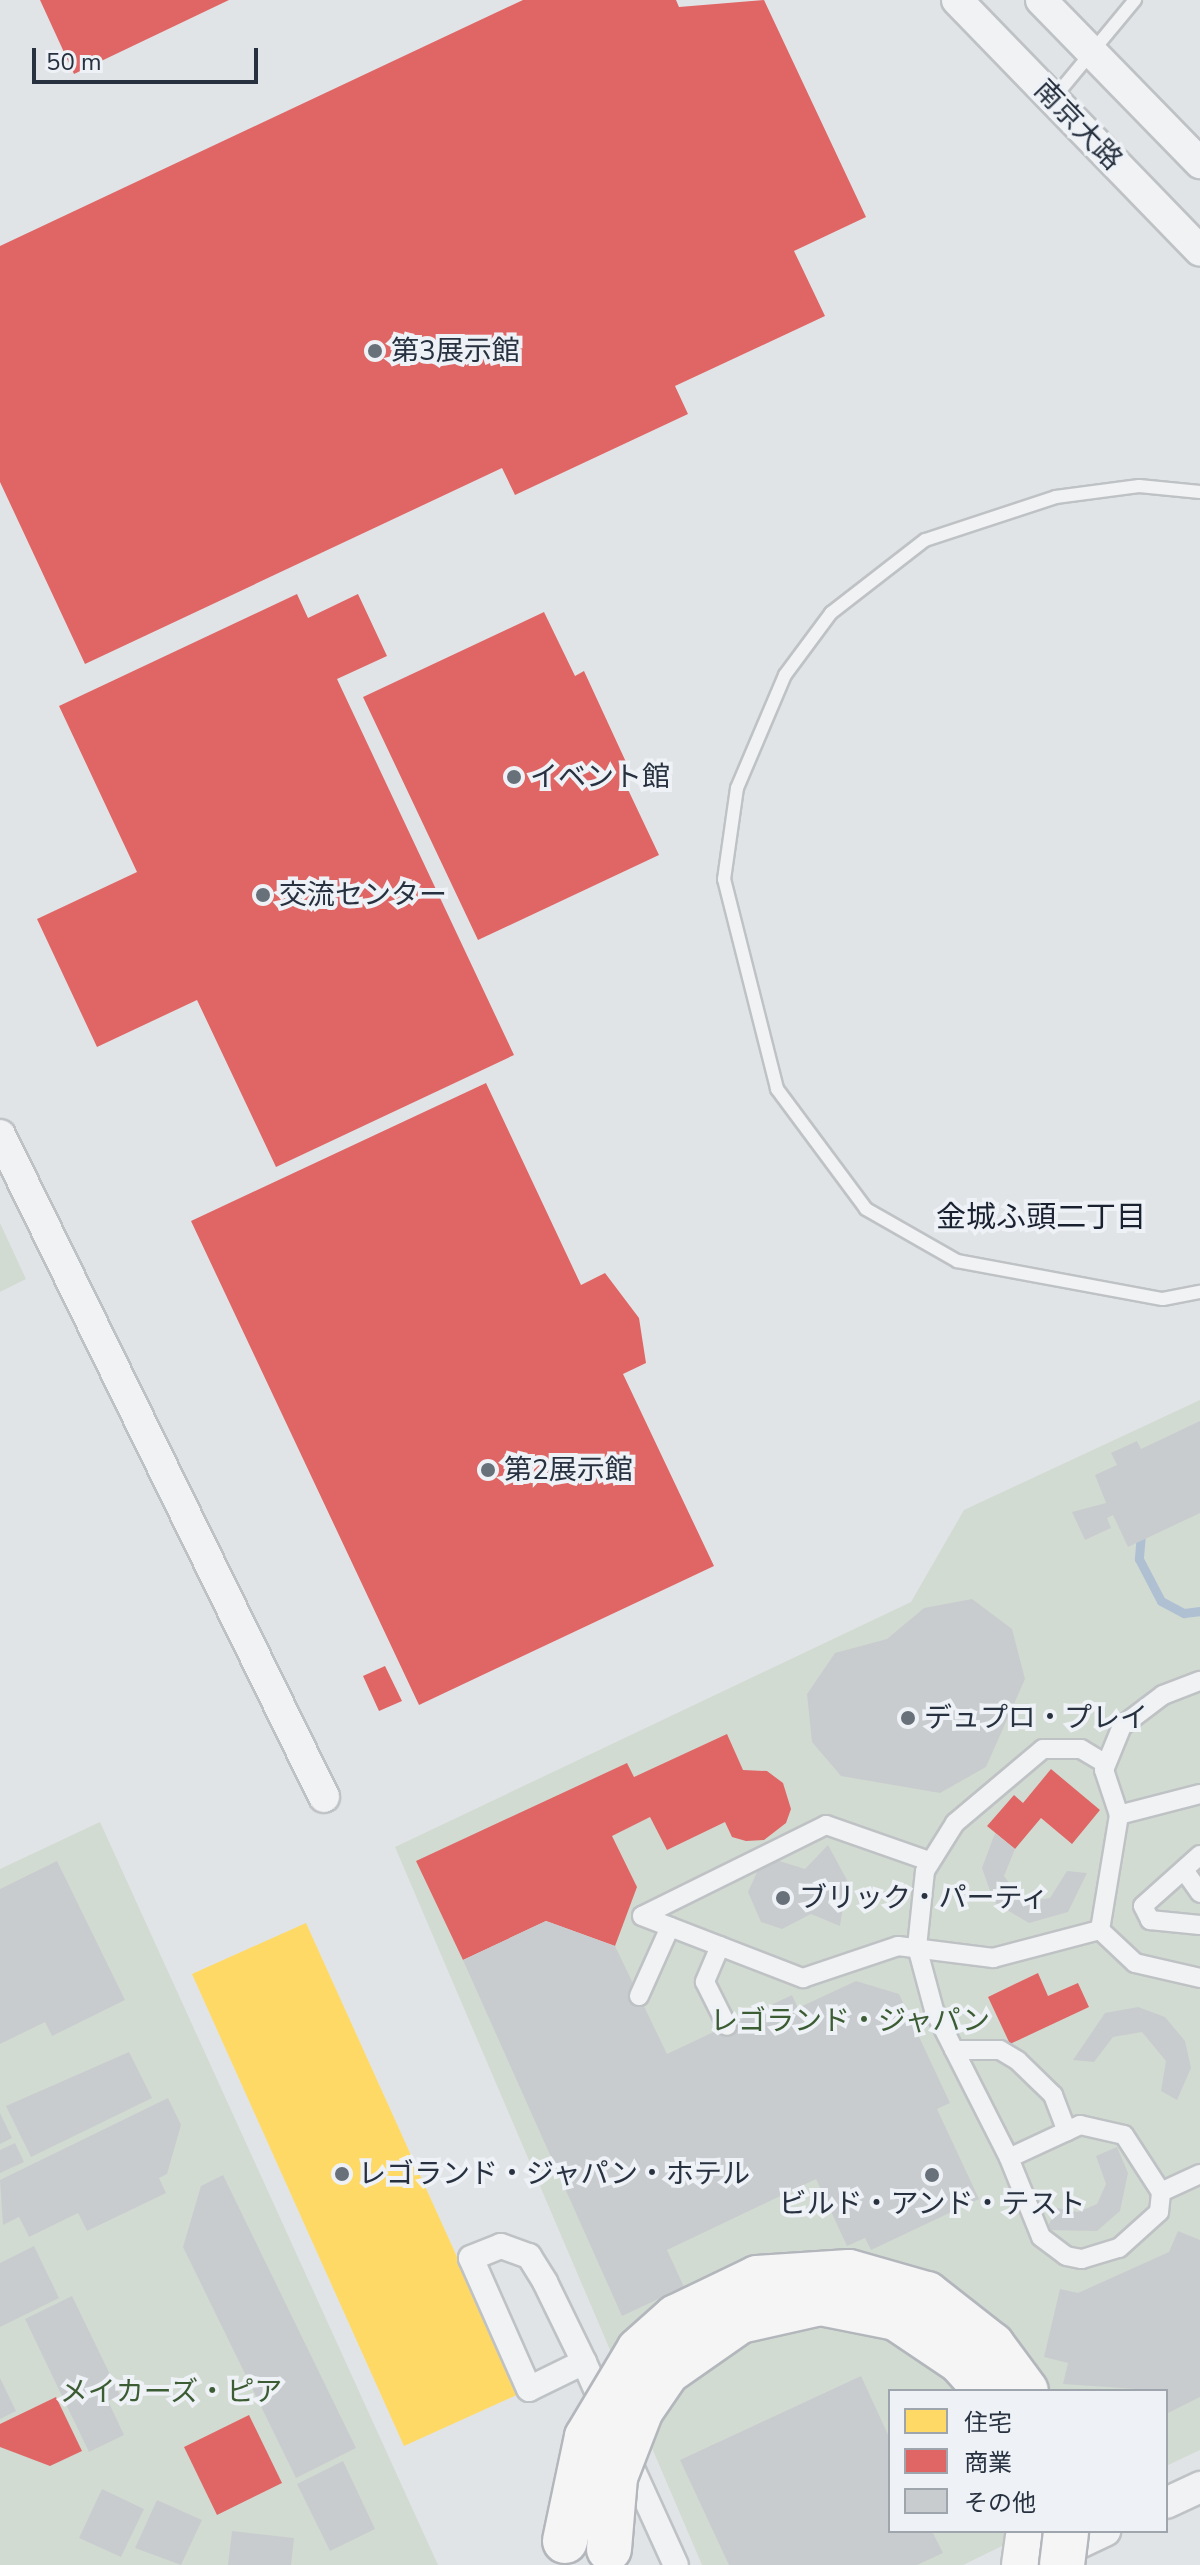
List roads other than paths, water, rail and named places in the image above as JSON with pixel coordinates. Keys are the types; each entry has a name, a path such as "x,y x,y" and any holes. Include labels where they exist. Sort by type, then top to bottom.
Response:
{"highway":[{"path":"564,2565 572,2487 610,2393 639,2350 714,2294 801,2270 887,2280 927,2294 961,2317 1024,2389"},
{"path":"611,2560 615,2477 641,2410 667,2372 740,2321 820,2303 896,2318 960,2361 985,2389"},
{"path":"1024,2565 1029,2533"},
{"path":"1062,2565 1066,2533"}],"street":[{"name":"南京大路","path":"957,0 1200,251"},
{"path":"1041,0 1200,163"},
{"path":"0,1135 324,1797"},
{"path":"1104,1763 1136,1711 1200,1681"},
{"path":"1100,1930 1119,1815 1104,1763 1081,1749 1043,1749 955,1823 929,1861 917,1947 954,2050 1009,2158 1041,2237 1066,2256 1082,2259 1119,2248 1152,2222 1161,2192 1200,2174"},
{"path":"1119,1815 1200,1794"},
{"path":"929,1861 826,1825 642,1916 803,1978 848,1958 917,1947 993,1958 1100,1930"},
{"path":"1200,1855 1143,1906 1150,1920 1200,1925"},
{"path":"1184,1870 1200,1893"},
{"path":"639,1996 670,1927"},
{"path":"1100,1930 1135,1963 1200,1978"},
{"path":"720,1946 705,1982 727,2026"},
{"path":"954,2050 1000,2050 1018,2061 1053,2095 1067,2131"},
{"path":"1009,2158 1080,2125 1124,2135 1161,2192"},
{"path":"584,2362 529,2389 471,2258 501,2246 529,2256 584,2362 676,2565"},
{"path":"1168,2502 1200,2487"},
{"path":"1032,2565 1101,2533"}],"lane":[{"path":"1053,99 1094,54 1135,0"},
{"path":"1200,492 1139,486 1056,497 940,535 831,613 785,675 737,788 724,879 777,1089 866,1209 957,1261 1163,1299 1200,1292"}],"waterway":[{"path":"1141,1534 1139,1559 1161,1601 1184,1613 1200,1611"}],"place":[{"name":"第3展示館","path":"375,351"},
{"name":"イベント館","path":"514,777"},
{"name":"交流センター","path":"263,895"},
{"name":"第2展示館","path":"488,1470"},
{"name":"デュプロ・プレイ","path":"908,1718"},
{"name":"ブリック・パーティ","path":"783,1898"},
{"name":"レゴランド・ジャパン・ホテル","path":"342,2174"},
{"name":"ビルド・アンド・テスト","path":"932,2175"}],"district":[{"name":"金城ふ頭二丁目","path":"1041,1218"}],"park label":[{"name":"レゴランド・ジャパン","path":"850,2021"},
{"name":"メイカーズ・ピア","path":"171,2392"}]}
